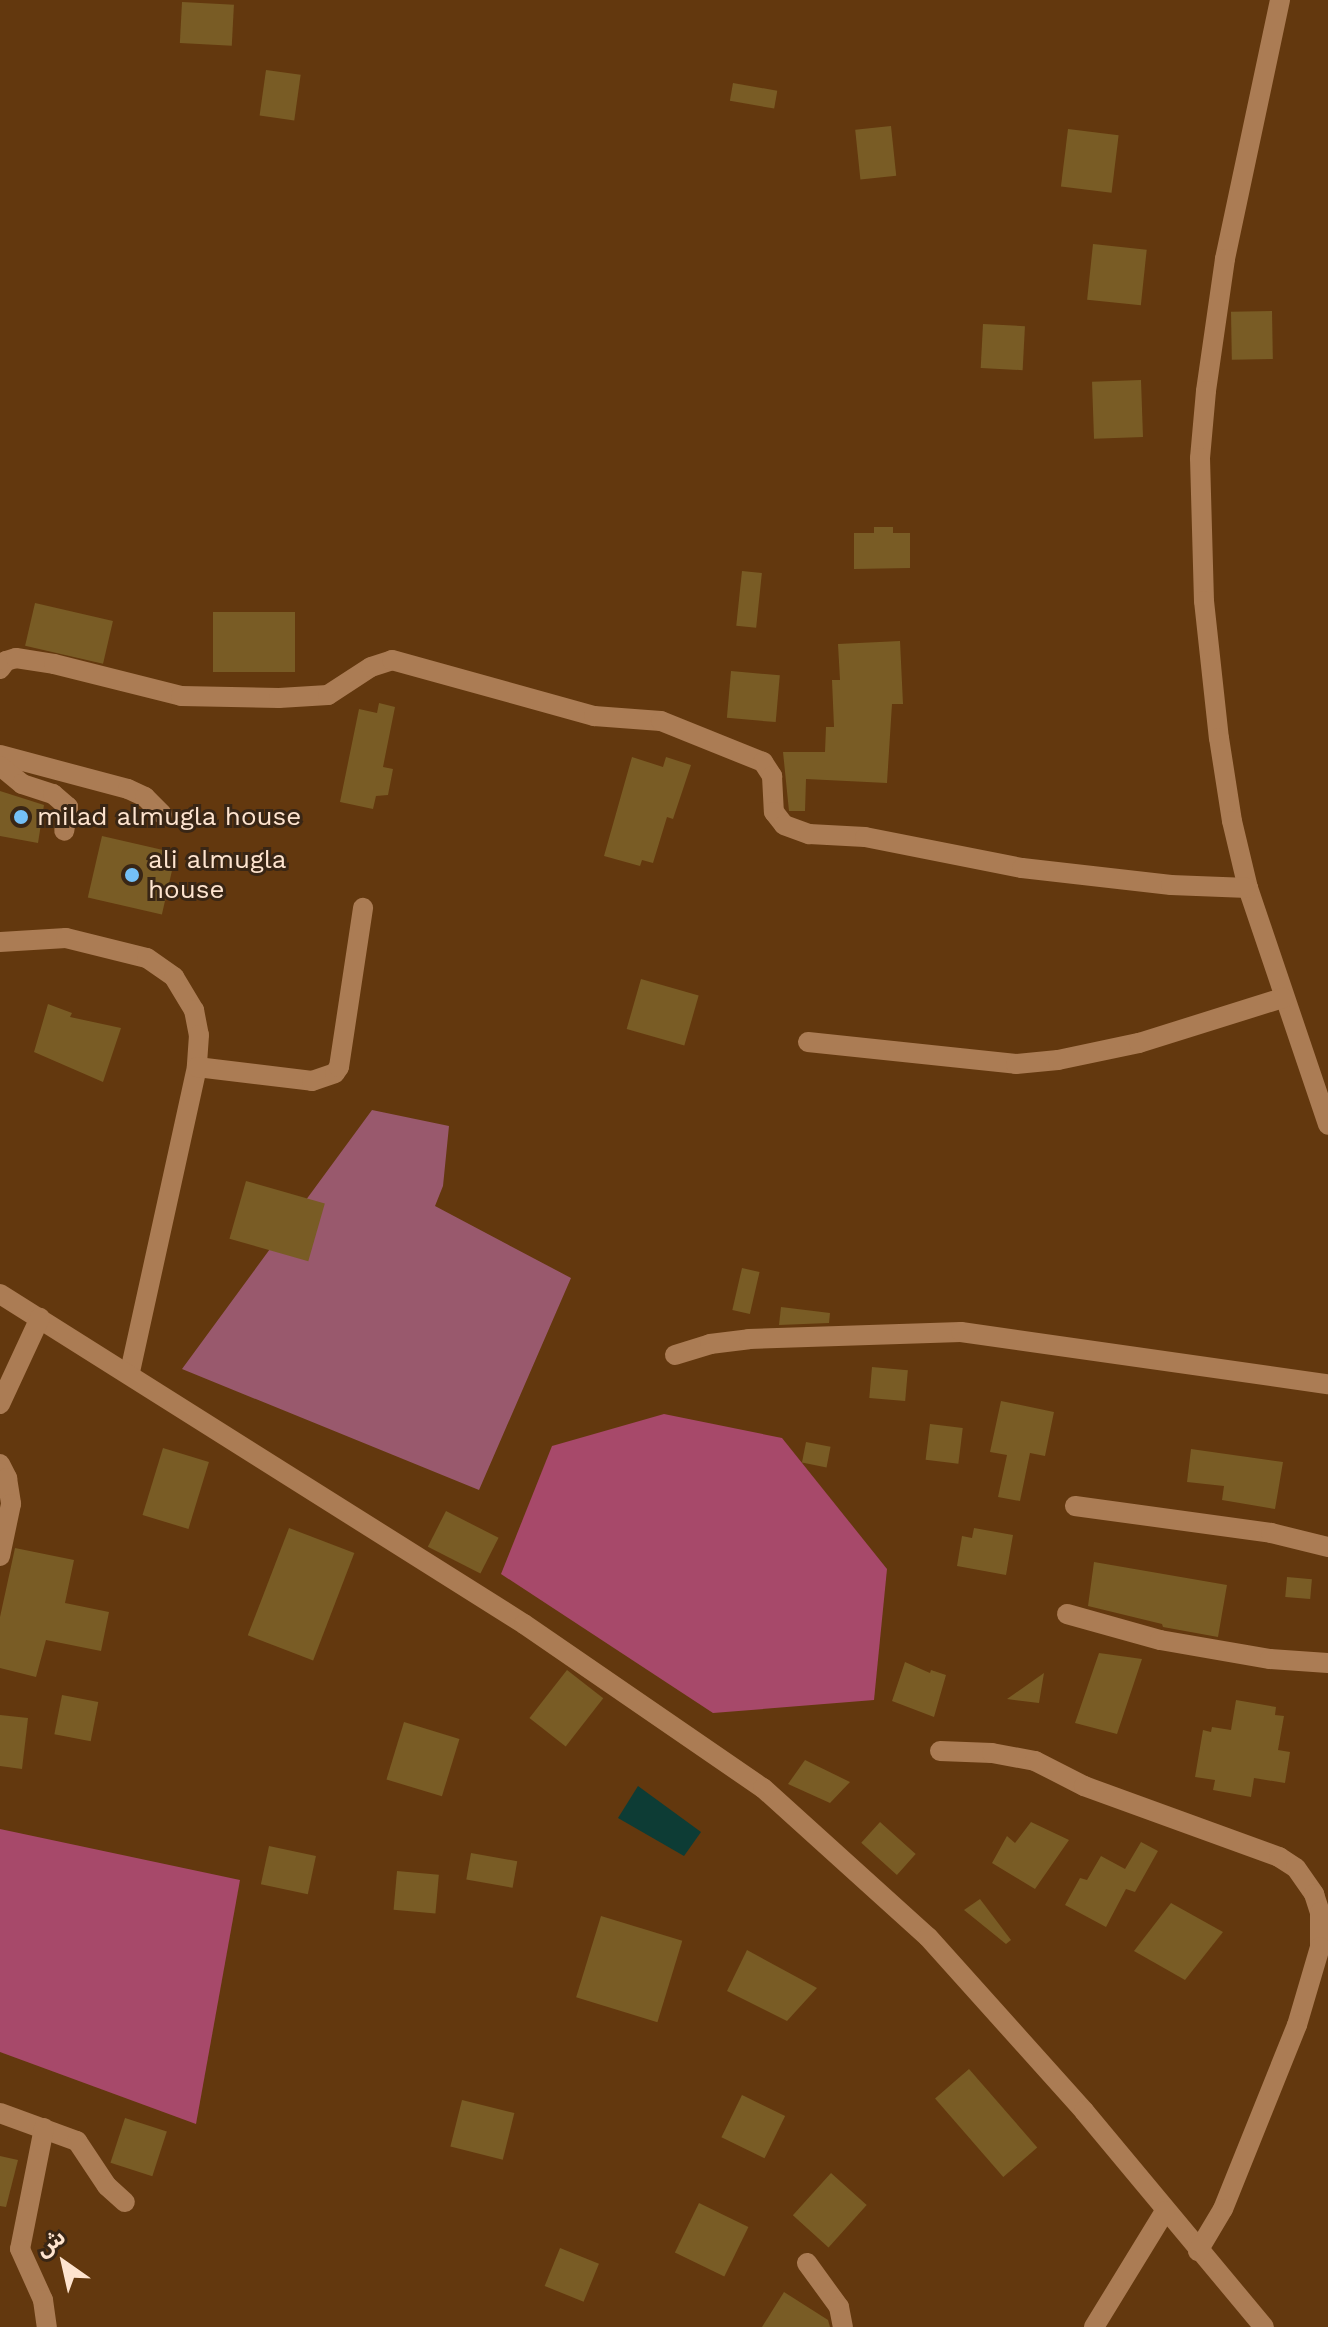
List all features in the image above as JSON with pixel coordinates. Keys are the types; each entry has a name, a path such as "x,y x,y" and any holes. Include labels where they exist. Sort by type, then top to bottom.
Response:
{"street":[{"path":"1280,0 1225,259 1200,458 1204,601 1219,738 1232,821 1248,888 1328,1125"},
{"path":"0,669 6,661 16,658 54,664 181,696 279,698 328,695 371,667 392,660 594,716 661,721 763,762 772,776 774,812 784,825 809,834 865,837 1022,868 1171,885 1248,888"},
{"path":"0,755 128,789 145,797 162,814"},
{"path":"0,766 22,784 53,794 68,807 64,831"},
{"path":"197,1067 312,1081 335,1073 339,1067 363,908"},
{"path":"0,942 66,938 147,958 174,977 186,993 199,1035 197,1067 129,1375"},
{"path":"808,1042 1016,1064 1058,1060 1139,1043 1283,998"},
{"path":"0,1294 524,1624 763,1788 928,1937 1084,2111 1264,2327"},
{"path":"0,1404 40,1318"},
{"path":"675,1355 710,1344 749,1339 961,1332 1328,1384"},
{"path":"0,1464 7,1478 11,1504 0,1556"},
{"path":"1075,1506 1271,1533 1328,1547"},
{"path":"1067,1614 1160,1640 1270,1659 1328,1663"},
{"path":"940,1751 992,1753 1035,1761 1084,1786 1280,1858 1306,1879 1314,1894 1320,1912 1320,1947 1297,2025 1223,2209 1198,2251"},
{"path":"0,2113 77,2141 107,2186 125,2202"},
{"path":"44,2128 20,2249 23,2262 43,2300 47,2327"},
{"path":"1094,2327 1165,2211"},
{"path":"807,2263 839,2307 843,2327"}],"shaded area":[{"path":"372,1110 449,1126 443,1186 435,1206 571,1278 479,1490 182,1369"},
{"path":"664,1414 782,1438 887,1569 874,1700 713,1713 501,1574 552,1446"},
{"path":"0,1829 240,1880 196,2124 0,2052"}],"water":[{"path":"638,1786 701,1832 684,1856 618,1818"}],"building":[{"path":"182,2 234,5 232,46 180,43"},
{"path":"266,70 301,75 294,120 260,116"},
{"path":"733,83 777,91 774,109 730,101"},
{"path":"891,126 896,176 860,179 855,130"},
{"path":"1068,129 1119,135 1112,193 1061,187"},
{"path":"1093,244 1147,250 1141,305 1087,300"},
{"path":"1272,311 1273,359 1232,360 1231,312"},
{"path":"983,324 1025,326 1023,370 981,368"},
{"path":"1141,380 1143,437 1094,439 1092,382"},
{"path":"874,527 893,527 893,533 910,533 910,568 854,569 854,533 874,533"},
{"path":"742,571 762,573 756,628 736,626"},
{"path":"35,603 113,621 103,664 25,646"},
{"path":"213,612 295,612 295,672 213,672"},
{"path":"900,641 903,704 892,704 887,783 806,779 805,811 789,811 783,752 825,752 826,727 834,727 832,680 840,680 838,644"},
{"path":"731,671 780,675 776,722 727,718"},
{"path":"379,703 395,707 383,767 393,769 388,795 376,796 373,809 340,802 359,709 377,713"},
{"path":"632,757 663,767 666,757 691,765 673,819 667,817 653,863 642,860 640,866 604,856"},
{"name":"milad almugla house","path":"0,791 44,805 38,843 0,836"},
{"name":"ali almugla house","path":"102,836 176,853 162,914 88,897"},
{"path":"641,979 699,996 684,1046 627,1029"},
{"path":"48,1004 72,1013 70,1017 121,1028 103,1082 34,1052"},
{"path":"246,1181 325,1204 308,1261 229,1239"},
{"path":"742,1268 760,1272 750,1314 732,1310"},
{"path":"781,1307 830,1313 829,1323 779,1325"},
{"path":"872,1367 908,1370 905,1401 869,1398"},
{"path":"1001,1401 1054,1412 1045,1456 1030,1453 1020,1501 998,1497 1007,1455 990,1452"},
{"path":"930,1424 963,1428 958,1464 926,1460"},
{"path":"806,1442 831,1447 827,1467 802,1463"},
{"path":"163,1448 209,1462 188,1529 143,1515"},
{"path":"1191,1449 1283,1462 1275,1509 1222,1500 1224,1486 1187,1482"},
{"path":"446,1511 499,1538 480,1573 428,1547"},
{"path":"289,1528 354,1553 313,1660 248,1635"},
{"path":"974,1528 1013,1535 1006,1575 957,1566 962,1536 972,1538"},
{"path":"15,1548 74,1560 65,1603 109,1612 101,1651 46,1640 36,1677 0,1668 0,1617"},
{"path":"1094,1562 1227,1585 1218,1637 1163,1627 1162,1624 1088,1606"},
{"path":"1287,1577 1312,1579 1310,1599 1285,1597"},
{"path":"1099,1653 1142,1659 1117,1734 1075,1723"},
{"path":"905,1662 930,1673 931,1670 946,1675 934,1717 892,1701"},
{"path":"567,1670 603,1698 566,1746 529,1718"},
{"path":"1044,1673 1039,1703 1007,1699"},
{"path":"62,1695 98,1702 91,1741 54,1734"},
{"path":"1236,1700 1276,1707 1275,1715 1284,1716 1278,1750 1290,1752 1285,1783 1254,1778 1251,1797 1213,1790 1215,1780 1195,1777 1203,1730 1211,1732 1212,1727 1231,1730"},
{"path":"0,1715 28,1718 22,1769 0,1766"},
{"path":"404,1722 459,1739 442,1796 386,1779"},
{"path":"805,1760 850,1782 830,1803 788,1784"},
{"path":"880,1822 916,1854 897,1875 861,1843"},
{"path":"1031,1822 1069,1840 1035,1889 992,1863 1007,1836 1015,1843"},
{"path":"1141,1842 1158,1851 1135,1892 1126,1889 1106,1927 1065,1905 1080,1878 1087,1880 1101,1856 1125,1869"},
{"path":"269,1846 316,1856 308,1894 261,1884"},
{"path":"471,1853 517,1861 513,1888 466,1880"},
{"path":"397,1871 439,1875 435,1914 394,1910"},
{"path":"980,1899 1011,1940 1006,1944 964,1910"},
{"path":"1171,1903 1223,1932 1185,1980 1134,1951"},
{"path":"601,1916 682,1941 657,2022 576,1997"},
{"path":"747,1950 817,1988 787,2021 727,1991"},
{"path":"969,2069 1037,2147 1003,2177 935,2099"},
{"path":"742,2095 785,2116 765,2158 721,2137"},
{"path":"462,2100 514,2113 503,2160 450,2147"},
{"path":"125,2118 167,2132 152,2176 110,2163"},
{"path":"0,2156 18,2160 6,2207 0,2206"},
{"path":"831,2173 867,2205 829,2247 793,2215"},
{"path":"699,2203 748,2227 724,2277 675,2252"},
{"path":"560,2248 599,2264 584,2302 545,2286"},
{"path":"784,2292 828,2320 830,2327 762,2327"}],"place":[{"name":"milad almugla house","path":"21,817"},
{"name":"ali almugla house","path":"132,875"}]}
